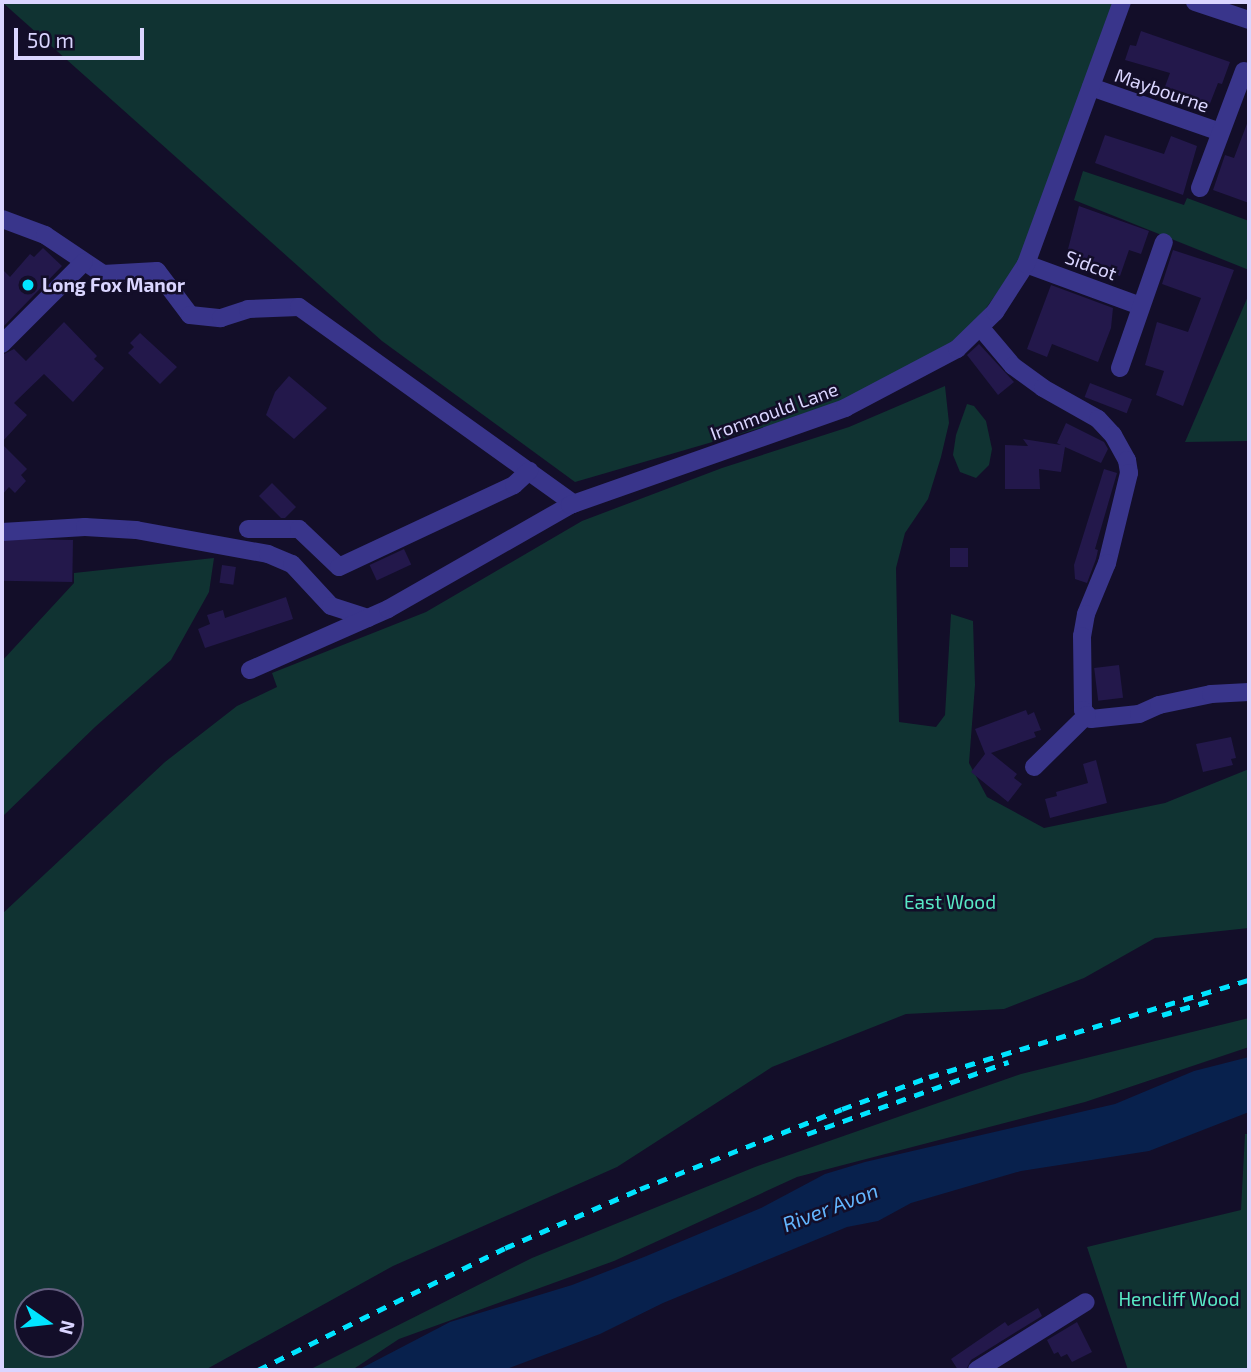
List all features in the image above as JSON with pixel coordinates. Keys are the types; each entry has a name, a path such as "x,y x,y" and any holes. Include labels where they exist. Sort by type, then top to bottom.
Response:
{"street":[{"name":"Ironmould Lane","path":"250,670 368,618 574,503 845,408 957,349 995,312 1026,264 1122,2"},
{"path":"1195,2 1248,16"},
{"name":"Maybourne","path":"1200,188 1244,71"},
{"name":"Maybourne","path":"1091,87 1220,132"},
{"path":"2,219 45,235 103,274 157,271 190,315 221,318 248,309 299,307 574,503"},
{"path":"1120,368 1164,242"},
{"path":"2,345 84,262"},
{"name":"Sidcot","path":"1026,264 1141,306"},
{"path":"980,327 1013,366 1043,388 1098,419 1113,435 1126,460 1129,473 1107,563 1086,614 1082,636 1080,672 1083,710 1091,719 1139,714 1159,705 1211,694 1249,692"},
{"path":"248,529 299,529 339,567 514,485 529,471"},
{"path":"2,531 85,527 136,530 268,554 292,564 331,606 368,618"},
{"path":"1034,766 1087,715"},
{"path":"977,1370 1086,1303"}],"green space":[{"path":"2,2 1114,2 1020,261 976,322 951,344 840,405 575,482 382,341"},
{"path":"1083,171 1184,205 1187,198 1249,221 1249,270 1074,200"},
{"path":"1249,294 1249,441 1185,442"},
{"name":"East Wood","path":"945,386 949,423 941,457 928,499 905,533 896,568 899,722 936,727 945,715 951,614 973,621 975,685 969,763 987,797 1044,828 1165,803 1249,769 1249,928 1155,938 1084,978 1004,1009 906,1014 772,1067 617,1167 393,1266 205,1370 2,1370 2,914 165,762 237,706 277,687 272,673 426,612 582,521 722,468 849,427"},
{"path":"967,404 974,406 986,421 992,449 989,465 976,478 960,472 953,455 956,435"},
{"path":"214,558 209,592 171,660 95,727 2,817 2,661 74,583 74,573"},
{"path":"1249,1018 1249,1047 1085,1102 797,1177 614,1261 399,1339 352,1370 309,1370 532,1258 755,1167 1021,1074"},
{"name":"Hencliff Wood","path":"1245,1134 1249,1134 1249,1370 1128,1370 1087,1247 1241,1210"}],"water":[{"name":"River Avon","path":"1249,1057 1249,1112 1149,1151 1021,1171 911,1203 878,1221 847,1227 663,1303 600,1334 504,1370 358,1370 450,1322 572,1285 644,1257 761,1208 825,1174 865,1162 1115,1104 1194,1071"}],"building":[{"path":"1141,31 1230,62 1222,84 1218,83 1209,106 1163,92 1170,73 1125,60 1130,45 1136,46"},
{"path":"1248,121 1249,203 1213,190 1225,155 1234,158"},
{"path":"1105,135 1164,154 1171,136 1197,146 1183,195 1095,163"},
{"path":"1079,206 1149,231 1141,254 1129,250 1120,276 1066,257"},
{"name":"Long Fox Manor","path":"43,248 62,266 2,328 2,269 10,277 30,254 34,257"},
{"path":"1173,250 1234,270 1183,406 1156,395 1164,371 1145,365 1157,322 1188,332 1201,298 1162,284"},
{"path":"1051,285 1113,308 1111,328 1098,362 1052,344 1047,357 1027,349"},
{"path":"64,322 97,356 94,359 104,368 73,402 44,374 14,403 27,415 2,442 2,355 14,349 26,361"},
{"path":"140,333 177,367 160,384 128,353 134,347 130,343"},
{"path":"979,344 1014,382 998,395 967,355"},
{"path":"289,376 327,408 294,439 266,415 275,392"},
{"path":"1090,383 1132,399 1127,413 1085,397"},
{"path":"1066,423 1104,442 1108,449 1101,463 1065,447 1061,472 1039,469 1040,489 1005,489 1005,445 1028,446 1023,439 1061,445 1057,443"},
{"path":"2,444 27,469 21,475 26,481 15,493 9,487 2,495"},
{"path":"1104,469 1117,473 1095,549 1098,550 1096,559 1087,583 1075,579 1074,565"},
{"path":"272,483 296,507 285,518 281,518 259,496"},
{"path":"2,539 73,540 72,582 2,581"},
{"path":"950,548 968,548 968,567 950,567"},
{"path":"404,549 411,564 377,580 370,565"},
{"path":"222,565 236,567 233,585 219,583"},
{"path":"286,597 293,619 205,648 198,629 210,624 207,615 223,610 225,618"},
{"path":"1119,665 1123,698 1098,701 1094,668"},
{"path":"1026,710 1028,715 1034,712 1041,730 1034,732 1036,737 991,753 1017,774 1014,778 1022,784 1008,802 971,772 985,754 975,729"},
{"path":"1231,737 1236,758 1231,759 1233,765 1203,772 1196,744"},
{"path":"1096,760 1107,803 1050,818 1045,799 1057,796 1056,792 1088,783 1083,764"},
{"path":"1038,1308 1042,1316 971,1360 966,1370 958,1370 951,1359 1005,1322 1008,1326"},
{"path":"1077,1322 1092,1352 1072,1362 1067,1354 1061,1357 1058,1352 1054,1354 1047,1340"}],"railway":[{"path":"258,1370 505,1248 640,1189 842,1109 929,1077 1249,980"},
{"path":"1162,1015 1209,1001"},
{"path":"807,1134 1008,1062"}],"place":[{"name":"Long Fox Manor","path":"28,285"}]}
